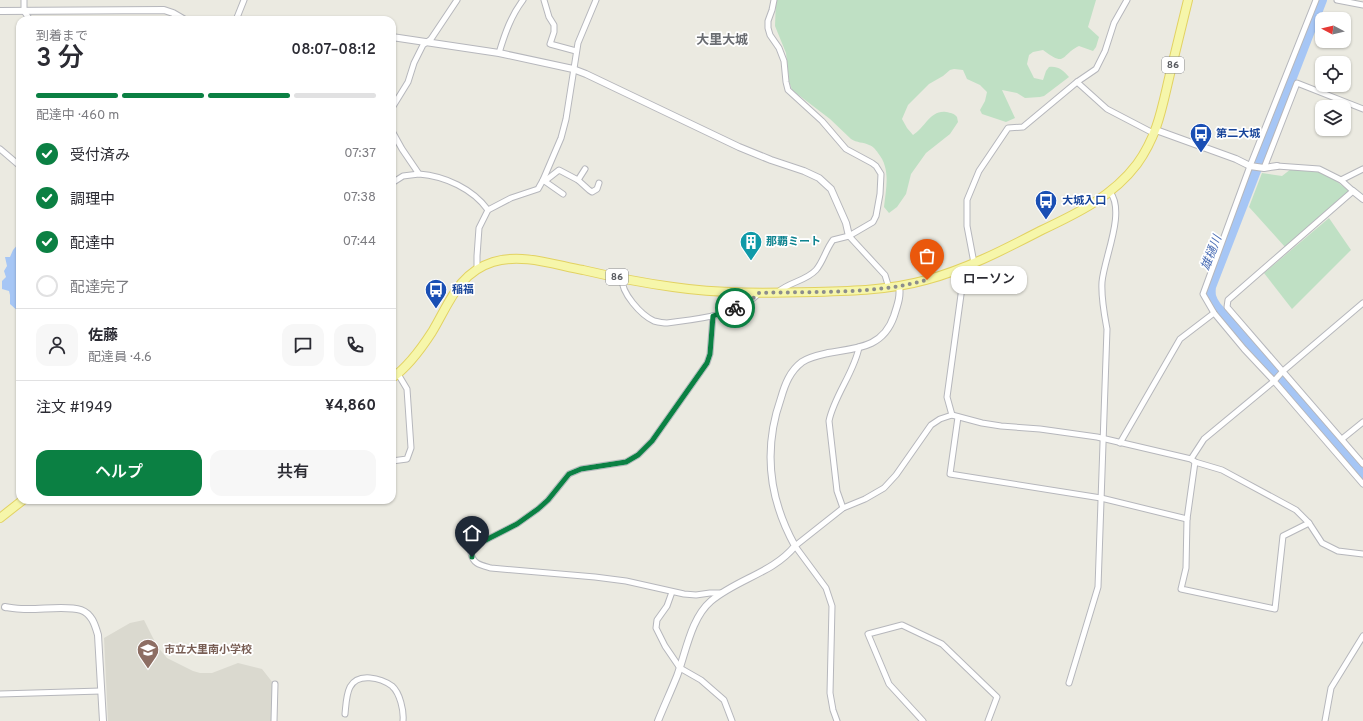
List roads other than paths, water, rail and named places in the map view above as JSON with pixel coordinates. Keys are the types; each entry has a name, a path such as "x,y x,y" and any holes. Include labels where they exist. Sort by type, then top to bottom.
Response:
{"main road":[{"name":"86","path":"396,375 410,362 420,349 432,332 449,299 461,283 477,268 495,261 506,259 530,260 673,287 710,292 759,293 856,291 889,288 927,280 974,263 1088,207 1110,192 1136,165 1156,132 1188,0"},
{"path":"0,518 18,504"}],"street":[{"path":"24,0 24,11 27,16"},
{"path":"238,16 244,0"},
{"path":"396,102 408,82 414,63 423,45 431,39 457,0"},
{"path":"499,53 507,27 523,0"},
{"path":"544,0 549,16 554,25 554,32 550,44 576,51"},
{"path":"477,268 479,228 488,210 511,198 538,189 544,181 561,138 566,119 576,51 596,0"},
{"path":"774,0 768,21 768,28 770,35 779,48 784,61 788,90 822,121 846,149 872,163 881,174 880,194 876,216 872,222 849,236 833,240 817,269 809,276 787,286 778,293"},
{"path":"974,263 967,226 967,200 979,171 1008,128 1023,127 1077,82 1096,70 1105,51 1114,23 1128,0"},
{"path":"1316,0 1251,166 1204,294 1214,313 1244,350 1275,380 1363,484"},
{"path":"1337,0 1363,5"},
{"path":"0,10 164,10 178,16"},
{"path":"396,38 499,53 573,69 625,91 739,147 819,178 831,189 846,223 849,236 885,275 889,288"},
{"path":"1077,82 1107,109 1156,132 1236,159 1251,166 1263,168 1277,166 1319,169 1341,180 1363,199"},
{"path":"1263,168 1297,83 1363,109"},
{"path":"396,138 419,174"},
{"path":"0,149 16,163"},
{"path":"578,180 584,169"},
{"path":"1341,180 1363,169"},
{"path":"544,181 559,170 578,180 592,192 597,189 600,183"},
{"path":"396,180 403,176 419,174 442,178 478,198 488,210"},
{"path":"544,181 563,194"},
{"path":"1353,191 1228,300 1227,307 1282,373 1363,464"},
{"path":"1069,683 1098,587 1107,329 1102,297 1102,282 1114,230 1115,214 1115,198 1110,192"},
{"path":"960,269 963,280 947,397 955,416 950,474 1101,498 1187,519"},
{"path":"622,278 622,285 634,305 652,320 667,323 713,316 748,303 759,293"},
{"path":"837,721 832,710 830,693 832,606 826,588 795,546 778,511 772,483 770,437 777,409 790,373 802,362 818,355 876,342 888,329 899,300 899,286"},
{"path":"1309,522 1282,536 1275,609 1181,589 1186,568 1187,519 1193,461 1204,439 1275,380 1363,303"},
{"path":"1120,443 1180,340 1214,313"},
{"path":"713,316 710,354 707,363 661,428 641,453 626,462 581,469 569,474 548,500 538,509 517,524 476,545 471,553 476,564 491,568 626,581 672,592 696,595 710,592 722,593"},
{"path":"843,508 836,486 829,421 830,412 848,376 859,347"},
{"path":"396,377 407,389 411,448 407,459 396,460"},
{"path":"658,721 700,615 709,603 722,593 772,566 789,554 795,546 843,508 884,488 896,475 931,425 940,419 955,416 995,425 1061,432 1102,439 1193,461 1222,470 1296,510 1309,522 1322,543 1338,551 1363,554"},
{"path":"1342,440 1363,422"},
{"path":"672,592 667,606 657,620 656,628 665,646 680,668 701,680 724,700 732,721"},
{"path":"5,607 25,610 61,608 81,610 89,615 95,624 98,635 103,721"},
{"path":"923,721 889,684 868,634 902,625 942,644 997,697 988,721"},
{"path":"1325,721 1331,688 1363,636"},
{"path":"345,714 346,701 350,686 359,678 367,677 392,686 401,704 403,721"},
{"path":"274,721 275,684"},
{"path":"0,694 101,691"}],"water":[{"path":"16,247 16,309 10,304 9,291 2,289 2,281 6,277 4,271 7,266 5,257 10,257"}],"waterway":[{"name":"雄樋川","path":"1322,0 1211,287 1211,295 1216,306 1363,475"}],"place":[{"name":"第二大城","path":"1201,154"},
{"name":"大城入口","path":"1046,220"},
{"name":"那覇ミート","path":"751,262"},
{"name":"ローソン","path":"927,280"},
{"name":"稲福","path":"436,310"},
{"name":"市立大里南小学校","path":"148,670"}],"district":[{"name":"大里大城","path":"722,41"}]}
